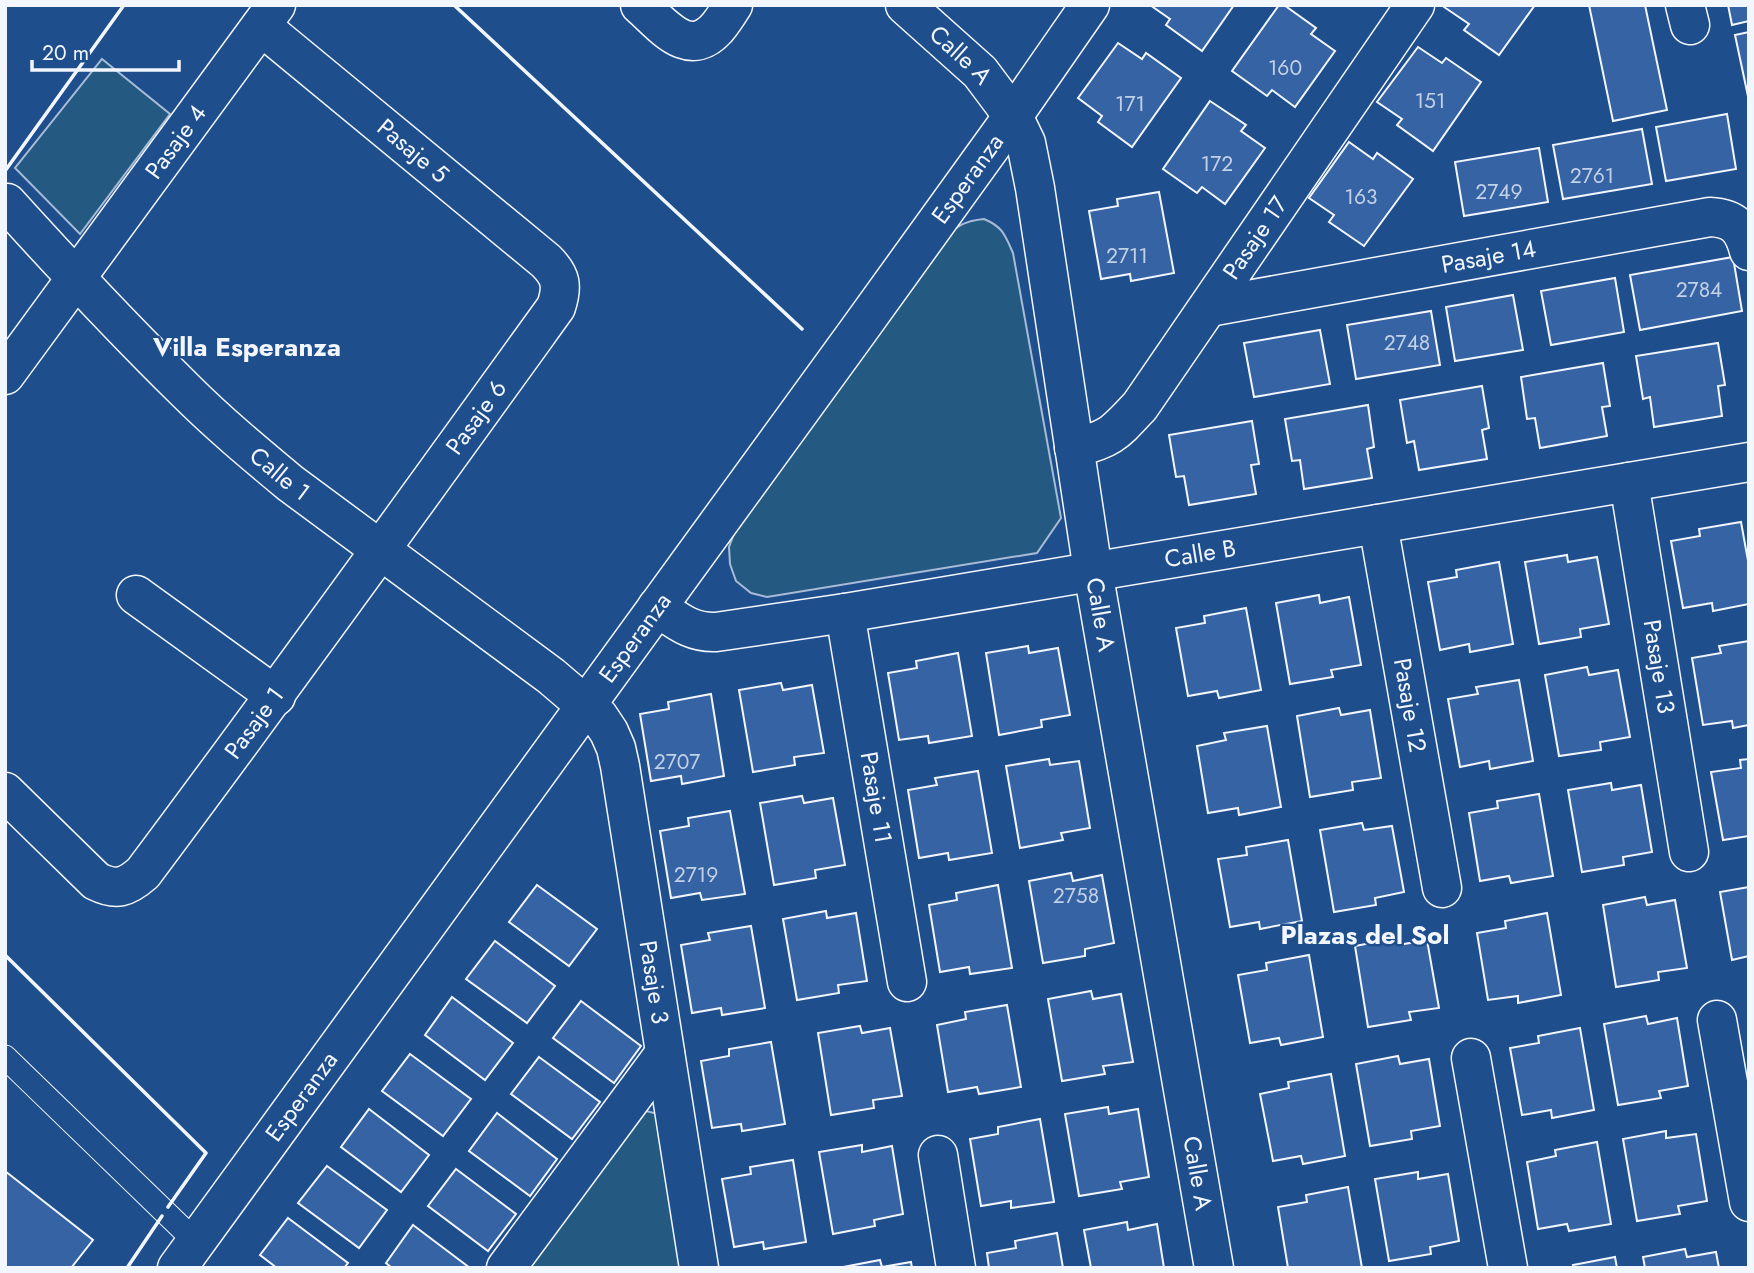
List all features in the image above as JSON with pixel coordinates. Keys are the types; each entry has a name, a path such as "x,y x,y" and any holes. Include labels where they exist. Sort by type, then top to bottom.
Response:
{"street":[{"path":"640,5 677,37 695,42 716,29 733,5"},
{"name":"Calle A","path":"905,5 980,72 1013,116 1026,143 1030,159 1093,571 1214,1268"},
{"name":"Esperanza","path":"186,1255 1013,116 1090,5"},
{"name":"Pasaje 17","path":"1074,447 1096,442 1115,433 1140,406 1415,5"},
{"name":"Pasaje 4","path":"76,278 269,15"},
{"name":"Pasaje 5","path":"269,15 546,261 555,270 560,281"},
{"name":"Calle 1","path":"7,203 186,391 249,449 290,483 551,676 586,705"},
{"name":"Pasaje 14","path":"1209,307 1710,218 1721,218 1733,223 1743,233 1749,251"},
{"path":"5,375 76,278"},
{"name":"Pasaje 6","path":"381,550 556,307 560,295 560,281"},
{"name":"Calle B","path":"657,607 685,626 702,633 735,630 1749,462"},
{"name":"Pasaje 13","path":"1629,482 1689,852"},
{"name":"Pasaje 12","path":"1378,524 1442,888"},
{"name":"Pasaje 1","path":"5,792 96,881 119,887 132,883 143,873 276,696 381,550"},
{"path":"136,595 276,696"},
{"name":"Pasaje 11","path":"845,613 907,982"},
{"name":"Pasaje 3","path":"586,705 599,717 609,732 620,766 699,1268"},
{"path":"1717,1020 1749,1202"},
{"path":"506,1268 665,1054"},
{"path":"1471,1058 1508,1268"},
{"path":"938,1155 956,1268"}],"lane":[{"path":"5,1058 186,1255"}],"shaded area":[{"path":"102,59 170,114 80,234 15,168"},
{"path":"984,219 1003,232 1013,253 1061,518 1037,553 767,597 751,593 736,581 730,564 729,547 735,531 944,238 962,224"},
{"path":"638,1109 658,1114 682,1268 523,1268"}],"building":[{"path":"1150,5 1234,5 1202,51 1166,25 1170,19"},
{"path":"1279,5 1284,5 1316,28 1311,34 1335,51 1295,107 1272,90 1267,96 1232,71"},
{"path":"1535,5 1499,55 1464,30 1469,24 1444,7"},
{"path":"1589,5 1645,5 1667,110 1613,121"},
{"path":"1728,5 1749,5 1749,21 1732,25"},
{"path":"1749,32 1749,101 1735,35"},
{"path":"1118,43 1142,59 1146,53 1181,78 1132,147 1098,122 1102,116 1078,98"},
{"path":"1418,47 1442,63 1446,58 1481,82 1433,151 1397,125 1402,119 1377,102"},
{"path":"1210,101 1246,125 1241,131 1265,148 1225,204 1202,187 1197,193 1163,169"},
{"path":"1727,114 1736,169 1666,181 1656,127"},
{"path":"1642,129 1652,184 1563,199 1553,145"},
{"path":"1349,142 1373,159 1377,153 1413,179 1364,246 1329,222 1334,215 1309,198"},
{"path":"1539,148 1548,202 1464,216 1455,162"},
{"path":"1159,192 1174,273 1131,281 1130,274 1101,279 1089,211 1118,206 1117,199"},
{"path":"1733,257 1742,311 1640,330 1630,275"},
{"path":"1615,278 1624,332 1551,345 1541,291"},
{"path":"1513,295 1523,350 1455,361 1446,307"},
{"path":"1431,311 1440,365 1356,379 1347,325"},
{"path":"1320,330 1330,384 1254,397 1244,343"},
{"path":"1718,343 1725,385 1718,386 1722,416 1654,427 1650,397 1643,399 1636,356"},
{"path":"1603,363 1610,406 1602,407 1607,436 1540,448 1535,418 1527,419 1521,377"},
{"path":"1482,386 1489,428 1482,430 1487,459 1419,470 1414,441 1407,443 1400,400"},
{"path":"1368,405 1374,447 1367,449 1372,478 1304,489 1300,460 1292,461 1285,419"},
{"path":"1252,421 1259,464 1251,465 1256,494 1189,505 1184,476 1176,477 1169,435"},
{"path":"1741,522 1749,566 1749,604 1713,611 1712,603 1683,608 1671,541 1700,536 1699,529"},
{"path":"1567,555 1568,562 1597,557 1609,624 1580,629 1581,637 1539,644 1525,562"},
{"path":"1499,562 1513,644 1470,652 1469,644 1440,650 1428,582 1457,577 1456,570"},
{"path":"1319,595 1320,603 1349,597 1361,665 1331,670 1333,677 1290,684 1276,603"},
{"path":"1246,608 1261,690 1219,698 1217,691 1188,696 1176,628 1205,623 1204,616"},
{"path":"1749,641 1749,725 1733,728 1732,721 1703,725 1692,658 1721,653 1719,646"},
{"path":"1028,646 1029,653 1058,648 1070,715 1041,720 1042,727 999,735 986,653"},
{"path":"958,653 972,736 929,743 928,736 899,740 888,673 917,668 916,661"},
{"path":"1587,667 1589,675 1618,670 1630,737 1600,742 1601,750 1559,756 1545,675"},
{"path":"1519,680 1533,761 1490,769 1489,761 1460,767 1448,699 1478,694 1476,687"},
{"path":"781,683 783,690 812,685 824,753 794,757 795,765 753,772 739,690"},
{"path":"711,694 724,776 682,784 681,776 651,781 640,714 669,709 668,702"},
{"path":"1339,708 1341,715 1370,710 1381,778 1352,782 1353,790 1310,797 1297,716"},
{"path":"1267,726 1281,807 1239,815 1238,808 1208,813 1197,746 1226,740 1224,733"},
{"path":"1049,759 1050,765 1079,761 1090,828 1061,833 1063,840 1020,848 1006,766"},
{"path":"1749,759 1749,836 1723,840 1711,772 1741,768 1740,760"},
{"path":"978,771 992,853 949,860 948,853 919,858 908,790 937,785 935,778"},
{"path":"1611,783 1612,790 1641,785 1652,852 1623,857 1624,865 1582,872 1568,790"},
{"path":"1539,794 1553,876 1511,883 1509,876 1480,881 1469,813 1498,808 1497,801"},
{"path":"802,796 804,803 833,798 845,865 815,870 816,878 774,885 760,803"},
{"path":"730,811 745,894 702,900 700,893 671,898 660,831 689,826 688,818"},
{"path":"1362,823 1364,830 1392,826 1404,892 1375,898 1376,905 1334,912 1320,830"},
{"path":"1288,840 1302,921 1260,929 1259,922 1230,927 1218,859 1247,855 1246,847"},
{"path":"1071,873 1073,881 1102,875 1114,943 1085,949 1085,956 1043,963 1029,881"},
{"path":"537,885 597,929 569,966 509,922"},
{"path":"998,885 1012,968 970,974 969,967 940,972 929,905 957,900 956,893"},
{"path":"1749,887 1749,956 1732,960 1720,892"},
{"path":"1645,897 1647,905 1675,900 1687,968 1658,972 1659,980 1616,987 1603,905"},
{"path":"826,911 827,918 856,913 867,981 838,985 839,993 797,1000 783,919"},
{"path":"1547,913 1561,995 1518,1003 1518,996 1488,1000 1477,933 1506,928 1505,921"},
{"path":"751,926 765,1008 722,1015 721,1008 692,1013 681,945 710,940 708,933"},
{"path":"1397,938 1398,945 1427,940 1439,1008 1409,1012 1411,1020 1368,1027 1355,946"},
{"path":"495,941 555,986 527,1023 466,979"},
{"path":"1309,955 1323,1037 1281,1045 1279,1038 1250,1043 1238,975 1267,970 1266,963"},
{"path":"1091,991 1093,999 1121,994 1133,1062 1103,1066 1105,1074 1062,1081 1048,999"},
{"path":"452,997 513,1043 485,1080 425,1035"},
{"path":"581,1001 641,1046 614,1083 553,1038"},
{"path":"1007,1005 1021,1087 979,1094 977,1087 948,1092 937,1025 966,1019 965,1012"},
{"path":"1646,1016 1648,1024 1677,1018 1688,1086 1659,1091 1661,1098 1618,1105 1604,1024"},
{"path":"860,1026 862,1033 890,1028 902,1096 873,1100 874,1108 831,1115 818,1033"},
{"path":"1580,1028 1594,1110 1552,1118 1551,1110 1522,1115 1510,1048 1539,1043 1538,1036"},
{"path":"771,1042 785,1124 742,1131 741,1124 712,1128 701,1061 729,1056 729,1049"},
{"path":"410,1054 471,1099 443,1136 382,1091"},
{"path":"1398,1056 1400,1064 1429,1059 1440,1126 1411,1131 1412,1139 1370,1146 1356,1064"},
{"path":"539,1057 600,1102 572,1139 511,1094"},
{"path":"1331,1074 1345,1156 1303,1164 1301,1156 1273,1161 1260,1094 1289,1088 1288,1082"},
{"path":"1108,1107 1109,1114 1138,1109 1149,1177 1120,1182 1122,1189 1079,1196 1065,1114"},
{"path":"369,1109 429,1155 401,1192 341,1147"},
{"path":"497,1113 557,1159 530,1196 469,1151"},
{"path":"1040,1119 1054,1202 1011,1208 1011,1201 981,1206 970,1139 998,1134 998,1127"},
{"path":"1666,1131 1666,1138 1696,1134 1707,1201 1678,1206 1680,1214 1637,1221 1623,1139"},
{"path":"1597,1142 1611,1224 1569,1231 1567,1224 1538,1229 1527,1162 1556,1156 1555,1150"},
{"path":"862,1145 862,1152 892,1146 903,1214 874,1220 875,1226 833,1234 819,1152"},
{"path":"793,1160 806,1242 764,1249 763,1242 734,1247 722,1179 751,1174 750,1167"},
{"path":"327,1166 387,1210 359,1248 298,1203"},
{"path":"456,1169 516,1214 488,1251 428,1206"},
{"path":"5,1171 93,1240 71,1268 5,1268"},
{"path":"1418,1172 1418,1179 1448,1174 1459,1241 1430,1247 1431,1254 1389,1261 1375,1179"},
{"path":"1348,1187 1362,1268 1288,1268 1278,1207 1307,1202 1306,1195"},
{"path":"288,1218 348,1263 344,1268 277,1268 260,1255"},
{"path":"1127,1222 1128,1230 1157,1224 1164,1268 1091,1268 1084,1230"},
{"path":"413,1225 470,1268 392,1268 386,1263"},
{"path":"1057,1233 1063,1268 989,1268 987,1253 1016,1248 1015,1241"},
{"path":"1685,1249 1687,1257 1716,1252 1719,1268 1645,1268 1643,1257"},
{"path":"1615,1257 1617,1268 1574,1268 1573,1265"},
{"path":"880,1260 882,1267 911,1262 912,1268 838,1268"}],"wall":[{"path":"5,171 124,5"},
{"path":"454,5 802,329"},
{"path":"5,955 206,1153 168,1207"},
{"path":"127,1268 162,1216"}],"district":[{"name":"Villa Esperanza","path":"247,347"},
{"name":"Plazas del Sol","path":"1365,935"}]}
